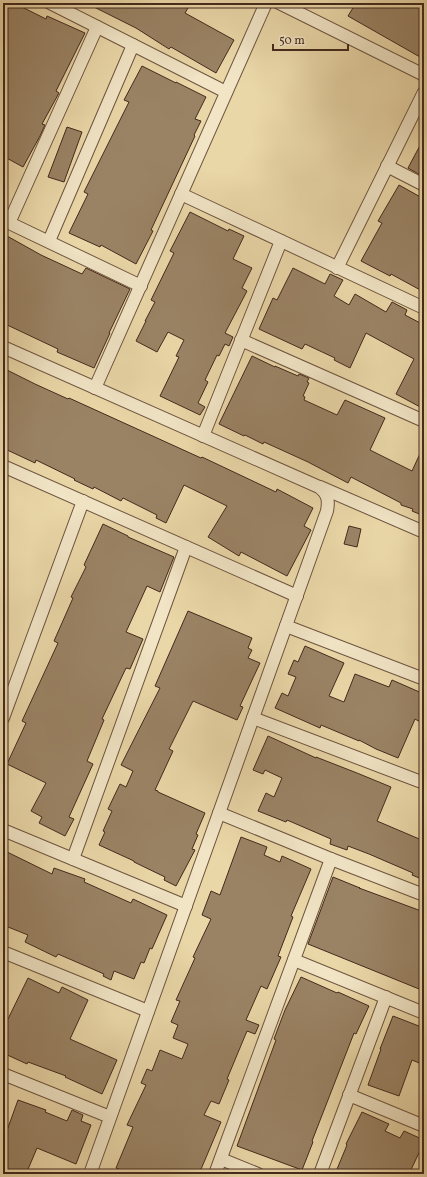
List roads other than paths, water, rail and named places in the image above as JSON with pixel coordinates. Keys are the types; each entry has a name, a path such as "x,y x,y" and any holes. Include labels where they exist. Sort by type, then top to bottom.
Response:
{"street":[{"path":"50,3 226,92"},
{"path":"96,388 266,3"},
{"path":"280,3 424,75"},
{"path":"97,27 6,221 141,286"},
{"path":"48,241 133,45"},
{"path":"338,268 424,92"},
{"path":"387,166 424,185"},
{"path":"181,194 424,308"},
{"path":"203,436 281,241"},
{"path":"241,340 424,421"},
{"path":"3,347 424,532"},
{"path":"3,466 297,596"},
{"path":"90,1174 327,511 329,504 328,497 319,487"},
{"path":"4,713 83,501"},
{"path":"73,859 186,547"},
{"path":"286,626 424,679"},
{"path":"253,718 424,783"},
{"path":"219,813 424,895"},
{"path":"3,830 186,906"},
{"path":"215,1174 331,859"},
{"path":"3,952 148,1011"},
{"path":"294,960 424,1013"},
{"path":"320,1174 386,997"},
{"path":"3,1074 110,1117"},
{"path":"349,1095 424,1126"},
{"path":"221,1159 258,1174"}]}
